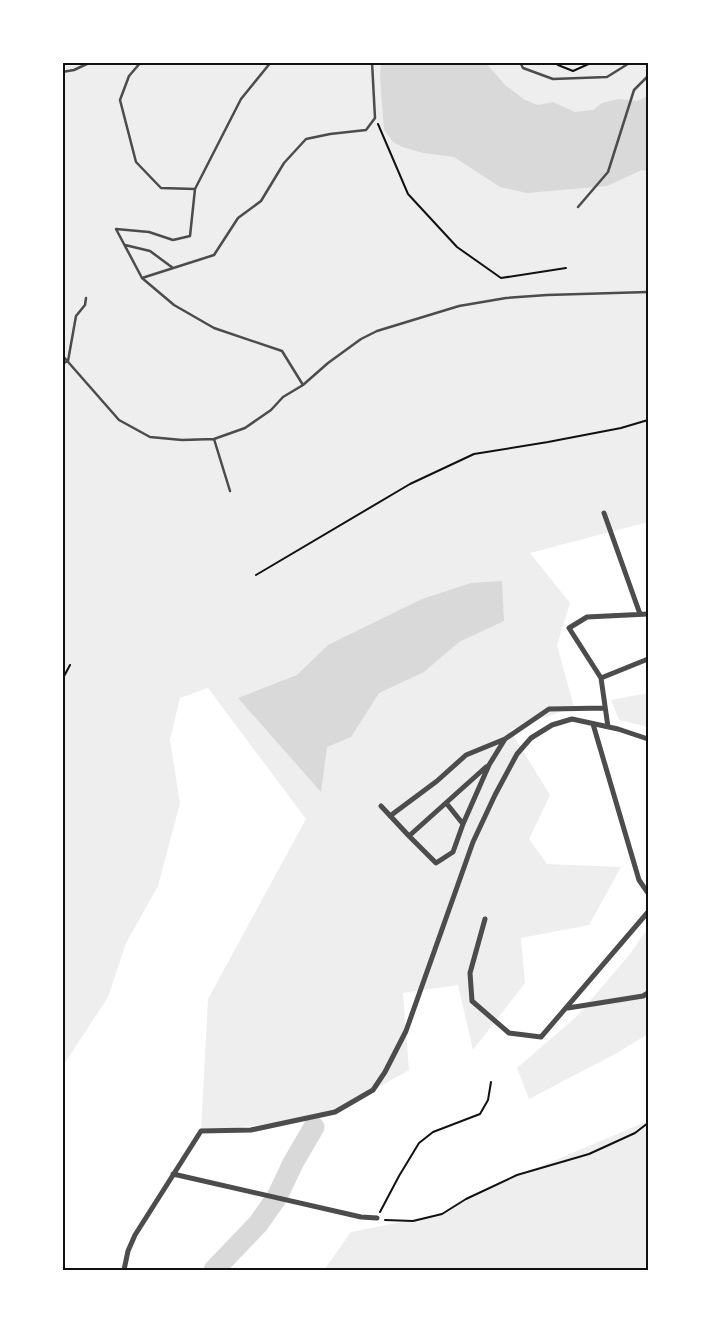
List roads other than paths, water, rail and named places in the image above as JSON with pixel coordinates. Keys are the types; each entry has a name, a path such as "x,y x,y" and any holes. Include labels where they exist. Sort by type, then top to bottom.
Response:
{"street":[{"path":"604,514 640,614"},
{"path":"608,727 601,678 569,628 587,617 648,614"},
{"path":"601,678 648,659"},
{"path":"390,816 437,781 466,755 505,739 549,709 605,708"},
{"path":"124,1270 128,1251 135,1234 201,1130 251,1130 335,1112 372,1090 385,1072 406,1031 473,842 517,754 531,738 552,725 572,719 648,739"},
{"path":"593,724 639,880 648,893"},
{"path":"381,806 436,863 453,852 489,765 505,739"},
{"path":"409,836 489,765"},
{"path":"447,804 463,824"},
{"path":"485,919 470,972 472,1001 510,1033 541,1037 568,1008 648,912"},
{"path":"568,1008 643,996 648,993"},
{"path":"173,1174 377,1218"}],"lane":[{"path":"62,72 74,70 91,62"},
{"path":"141,62 129,76 120,100 136,162 161,188 195,189"},
{"path":"271,62 241,99 195,189 190,236 173,240 149,232 116,229 142,278 174,305 214,328 282,351 303,385"},
{"path":"142,278 214,255 238,218 261,201 284,163 306,139 366,130 375,118 372,62"},
{"path":"520,62 523,68 553,79 607,77 631,62"},
{"path":"578,207 608,172 634,90 648,76"},
{"path":"125,245 150,251 174,268"},
{"path":"62,355 119,420 150,437 182,440 214,439 244,428 270,410 283,397 303,385 328,363 377,331 459,306 506,298 648,292"},
{"path":"68,361 76,316 85,305 86,298"},
{"path":"62,364 68,361"},
{"path":"214,439 230,491"}],"waterway":[{"path":"214,1270 258,1224 277,1197 293,1163 314,1127"}]}
